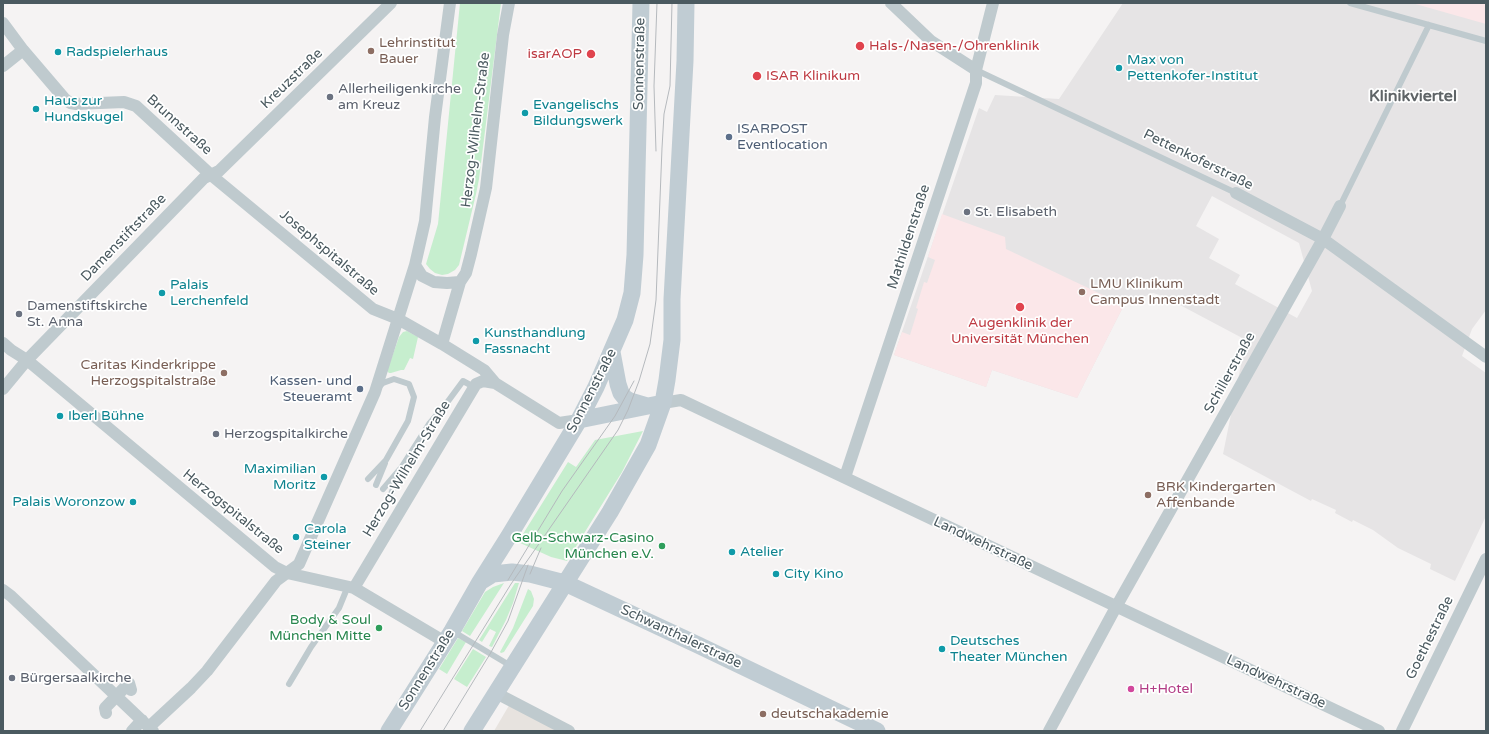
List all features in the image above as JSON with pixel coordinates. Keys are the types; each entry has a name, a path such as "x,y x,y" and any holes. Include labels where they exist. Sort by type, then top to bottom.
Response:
{"main road":[{"name":"Sonnenstraße","path":"388,731 449,636 480,582 579,420 612,352 625,320 632,294 641,3"},
{"path":"472,731 610,512 644,454 652,436 655,405 667,380 672,340 672,299 685,61 686,3"},
{"path":"612,352 618,384 622,395 630,401 655,405"},
{"name":"Landwehrstraße","path":"579,420 655,405"},
{"name":"Schwanthalerstraße","path":"480,582 493,574 512,572 530,574 565,583 877,731"}],"street":[{"name":"Kreuzstraße","path":"211,175 219,171 391,3"},
{"path":"132,731 148,726 191,688 218,657 276,581 299,564 375,392 415,265 425,221 435,117 450,3"},
{"name":"Herzog-Wilhelm-Straße","path":"442,344 460,282 466,273 470,260 486,188 503,35 510,3"},
{"name":"Pettenkoferstraße","path":"891,3 931,41 976,70"},
{"name":"Mathildenstraße","path":"845,477 976,83 976,70 993,3"},
{"path":"3,23 24,50 3,66"},
{"name":"Brunnstraße","path":"24,50 64,98 70,103 131,103 142,110 211,175"},
{"name":"Josephspitalstraße","path":"211,175 373,310 398,319 442,344 484,370 495,383 559,423 579,420"},
{"name":"Damenstiftstraße","path":"4,388 27,360 204,178 211,175"},
{"name":"Pettenkoferstraße","path":"1236,193 1323,239 1486,357"},
{"name":"Schillerstraße","path":"1049,731 1116,607 1323,239 1340,206"},
{"path":"415,265 422,276 434,282 460,282"},
{"name":"Herzogspitalstraße","path":"3,343 10,350 27,360 275,567 287,573 351,587 449,636"},
{"path":"474,387 481,381 495,383"},
{"name":"Herzog-Wilhelm-Straße","path":"351,587 474,387"},
{"name":"Landwehrstraße","path":"655,405 681,400 1379,731"},
{"name":"Goethestraße","path":"1402,731 1486,559"},
{"path":"6,597 117,696 148,726"},
{"path":"107,710 117,696 131,686"},
{"path":"496,692 569,731"}],"lane":[{"path":"1350,3 1486,41"},
{"name":"Schillerstraße","path":"1340,206 1429,25"},
{"name":"Pettenkoferstraße","path":"976,70 1236,193"},
{"path":"375,392 383,383 394,379 409,384 414,397 408,421 386,460 376,485"},
{"path":"383,489 401,468 429,424 463,381 474,387"},
{"path":"368,479 386,460"},
{"path":"392,494 401,468"},
{"path":"289,684 351,587"},
{"path":"449,636 512,667"}],"shaded area":[{"name":"LMU Klinikum Campus Innenstadt","path":"1123,3 1486,3 1486,310 1472,329 1462,356 1486,373 1486,516 1455,581 1430,569 1431,564 1398,548 1373,530 1353,520 1352,522 1335,513 1336,510 1312,499 1311,501 1223,454 1246,340 1163,296 1153,293 1124,305 1077,398 992,370 986,387 894,355 979,108 987,112 995,95 1059,99","holes":["1212,196 1299,243 1312,291 1297,318 1235,284 1240,275 1209,258 1219,239 1196,226"]},
{"path":"1412,3 1486,3 1486,24 1479,22"},
{"name":"Augenklinik der Universität München","path":"942,214 1005,237 1006,249 1124,305 1077,398 992,370 986,387 894,355 902,332 910,335 924,282 927,283 935,260 928,257"},
{"path":"511,702 565,731 494,731"}],"green space":[{"path":"460,3 501,3 476,194 459,265 455,270 448,274 442,275 435,273 426,264 438,224"},
{"path":"407,331 418,337 413,359 410,358 404,370 389,373 387,371 399,337 403,332"},
{"path":"643,431 622,472 567,561 551,557 518,542 568,462 576,467 595,440"},
{"path":"504,583 470,636 462,631 485,592"},
{"path":"515,583 519,583 506,620 492,647 489,646 496,632 490,629 482,642 479,640"},
{"path":"528,589 531,591 534,599 533,606 504,652 501,653 500,652 513,628"},
{"path":"458,638 466,642 447,674 439,669"},
{"path":"473,649 486,657 467,687 454,679"}],"tram line":[{"path":"656,151 654,86 657,3"},
{"path":"420,731 511,584 618,430 628,410 639,381 650,344 656,300 664,114 670,86 672,3"},
{"path":"508,580 562,491 615,416 634,381"},
{"path":"530,574 541,548"},
{"path":"443,731 490,654 508,621 528,565"}],"place":[{"name":"Hals-/Nasen-/Ohrenklinik","path":"860,46"},
{"name":"Lehrinstitut Bauer","path":"371,51"},
{"name":"Radspielerhaus","path":"58,52"},
{"name":"isarAOP","path":"591,54"},
{"name":"Max von Pettenkofer-Institut","path":"1119,68"},
{"name":"ISAR Klinikum","path":"757,76"},
{"name":"Allerheiligenkirche am Kreuz","path":"330,97"},
{"name":"Haus zur Hundskugel","path":"36,109"},
{"name":"Evangelischs Bildungswerk","path":"525,113"},
{"name":"ISARPOST Eventlocation","path":"729,137"},
{"name":"St. Elisabeth","path":"967,212"},
{"name":"LMU Klinikum Campus Innenstadt","path":"1082,292"},
{"name":"Palais Lerchenfeld","path":"162,293"},
{"name":"Augenklinik der Universität München","path":"1020,307"},
{"name":"Damenstiftskirche St. Anna","path":"19,314"},
{"name":"Kunsthandlung Fassnacht","path":"476,341"},
{"name":"Caritas Kinderkrippe Herzogspitalstraße","path":"224,373"},
{"name":"Kassen- und Steueramt","path":"360,389"},
{"name":"Iberl Bühne","path":"60,416"},
{"name":"Herzogspitalkirche","path":"216,434"},
{"name":"Maximilian Moritz","path":"324,477"},
{"name":"BRK Kindergarten Affenbande","path":"1148,495"},
{"name":"Palais Woronzow","path":"133,502"},
{"name":"Carola Steiner","path":"296,537"},
{"name":"Gelb-Schwarz-Casino München e.V.","path":"662,546"},
{"name":"Atelier","path":"732,552"},
{"name":"City Kino","path":"776,574"},
{"name":"Body & Soul München Mitte","path":"379,628"},
{"name":"Deutsches Theater München","path":"942,649"},
{"name":"Bürgersaalkirche","path":"12,678"},
{"name":"H+Hotel","path":"1131,689"},
{"name":"deutschakademie","path":"763,714"}],"district":[{"name":"Klinikviertel","path":"1413,97"}]}
